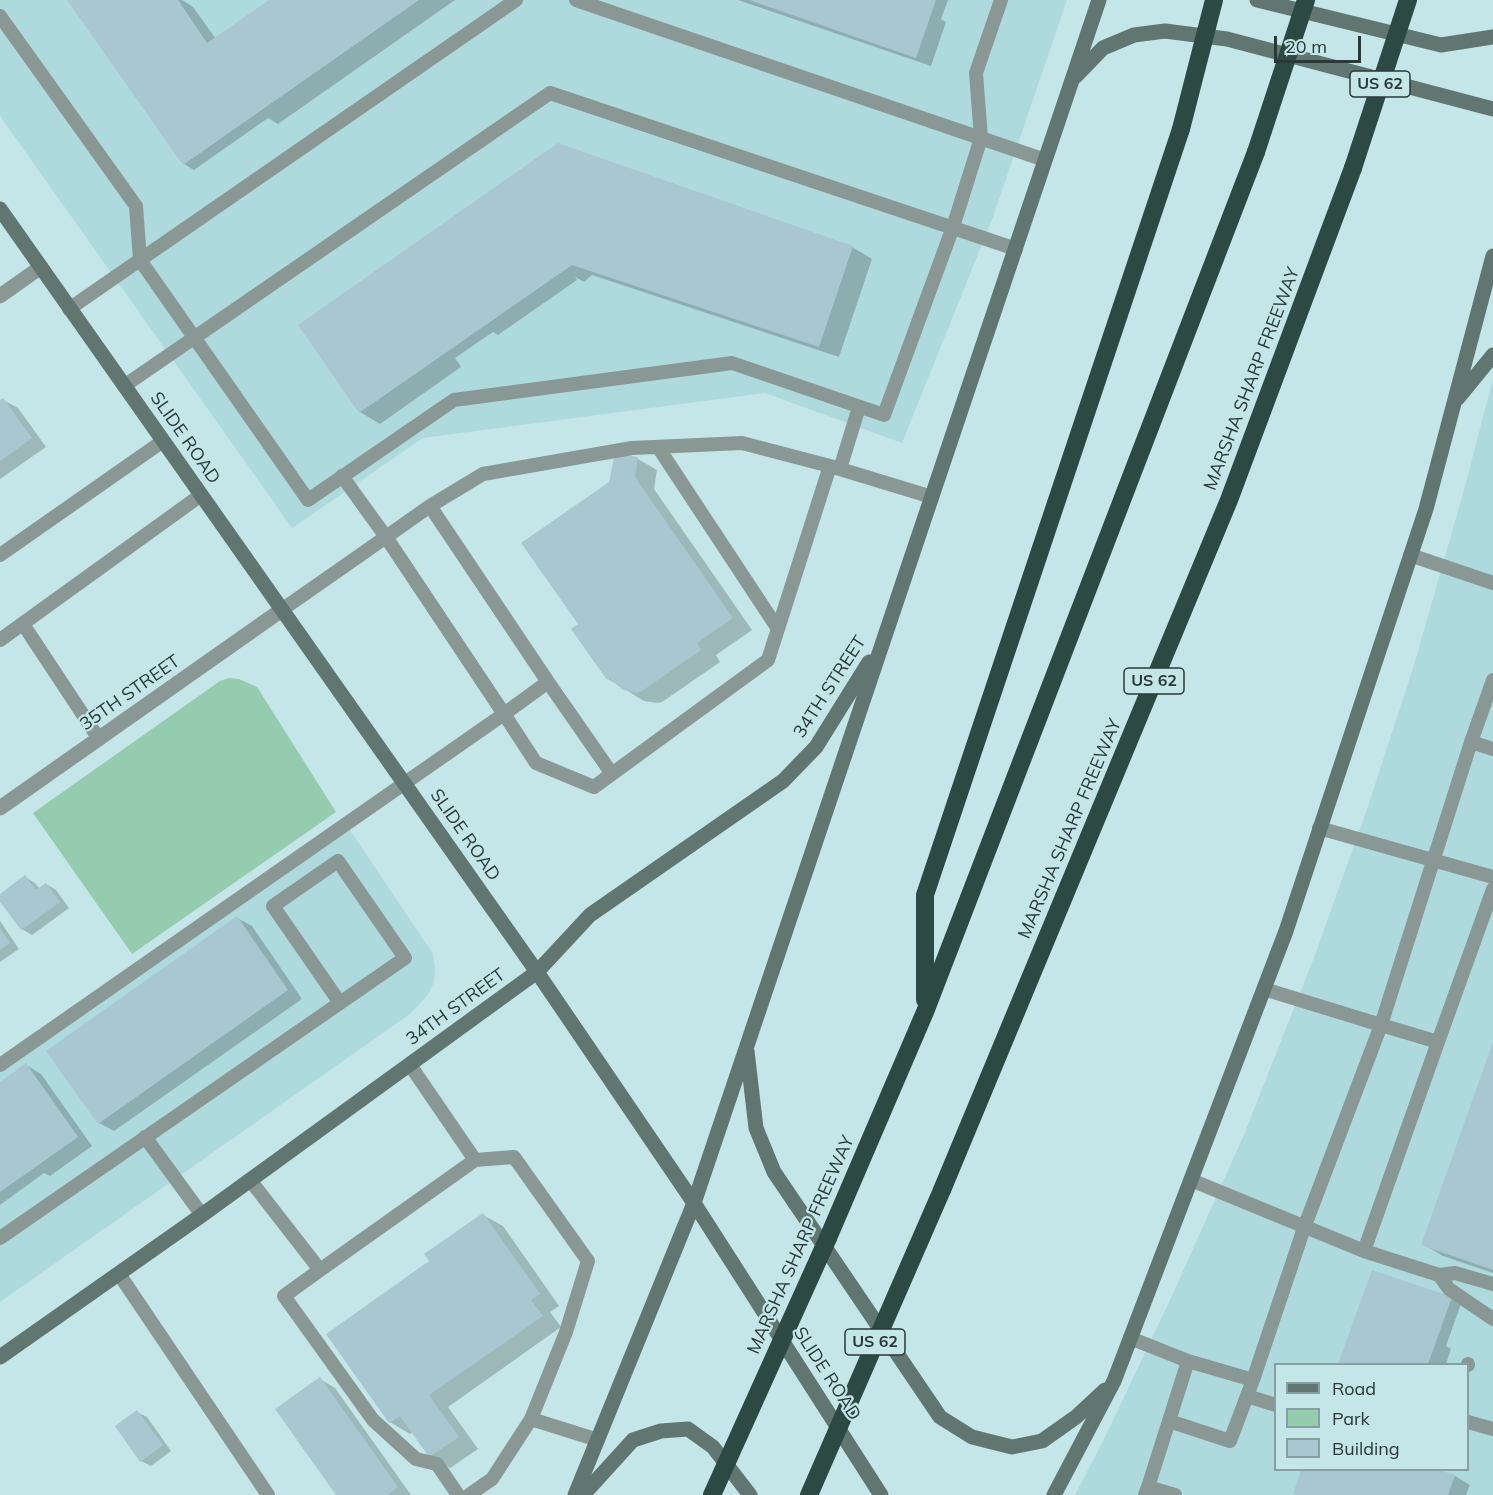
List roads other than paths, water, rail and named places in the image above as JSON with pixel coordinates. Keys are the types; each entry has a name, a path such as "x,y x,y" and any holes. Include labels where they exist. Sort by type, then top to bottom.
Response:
{"highway":[{"path":"925,1012 925,895 1181,129 1214,0"},
{"name":"MARSHA SHARP FREEWAY","path":"712,1495 893,1090 925,1012 1256,152 1306,0"},
{"name":"MARSHA SHARP FREEWAY","path":"809,1495 942,1190 1229,500 1353,168 1408,0"}],"main road":[{"path":"575,1495 694,1203 1099,0"},
{"path":"1257,0 1441,45 1493,37"},
{"path":"1073,79 1103,48 1134,35 1165,31 1227,39 1493,109"},
{"name":"SLIDE ROAD","path":"0,209 537,972 694,1203 882,1495"},
{"path":"1054,1495 1114,1381 1286,931 1426,509 1493,256"},
{"path":"1454,402 1493,354"},
{"name":"34TH STREET","path":"0,1357 202,1215 537,972 590,915 783,781 816,747 884,638"},
{"path":"747,1045 756,1128 774,1172 940,1417 972,1437 1012,1447 1042,1442 1077,1417 1114,1381"},
{"path":"583,1495 633,1440 661,1431 688,1429 713,1447 750,1495"}],"street":[{"path":"0,296 41,267"},
{"name":"35TH STREET","path":"0,808 283,609"}],"lane":[{"path":"69,309 516,0"},
{"path":"576,0 1046,160"},
{"path":"0,16 136,206 140,260 309,500 454,400 732,363 884,415 952,227 981,138 976,73 1001,0"},
{"path":"124,386 550,93 1016,249"},
{"path":"342,476 386,537 536,763 594,787 768,660 835,468 859,407"},
{"path":"0,555 163,441"},
{"path":"283,609 430,506 483,474 632,448 742,442 932,497"},
{"path":"658,447 778,629"},
{"path":"0,640 201,495"},
{"path":"430,506 612,774"},
{"path":"1410,555 1493,583"},
{"path":"23,624 99,739"},
{"path":"1169,1421 1230,1441 1304,1228 1381,1025 1493,680"},
{"path":"0,1065 548,682"},
{"path":"1471,742 1493,749"},
{"path":"1319,828 1493,878"},
{"path":"0,1238 145,1137 340,1003 405,958 338,861 273,906 340,1003"},
{"path":"1364,1251 1493,889"},
{"path":"1264,989 1438,1042"},
{"path":"410,1065 475,1160"},
{"path":"145,1137 202,1215"},
{"path":"458,1495 437,1464 416,1459 373,1420 284,1296 475,1160 514,1157 588,1262 566,1332 531,1419 492,1479 470,1495"},
{"path":"250,1179 320,1270"},
{"path":"1191,1180 1364,1251 1440,1275 1455,1273 1493,1284"},
{"path":"119,1274 268,1495"},
{"path":"1440,1275 1449,1289 1454,1290 1493,1319"},
{"path":"1130,1338 1188,1361 1253,1380"},
{"path":"1175,1495 1146,1491 1188,1361"},
{"path":"1247,1396 1274,1405"},
{"path":"531,1419 598,1440"},
{"path":"1469,1423 1493,1429"}]}
